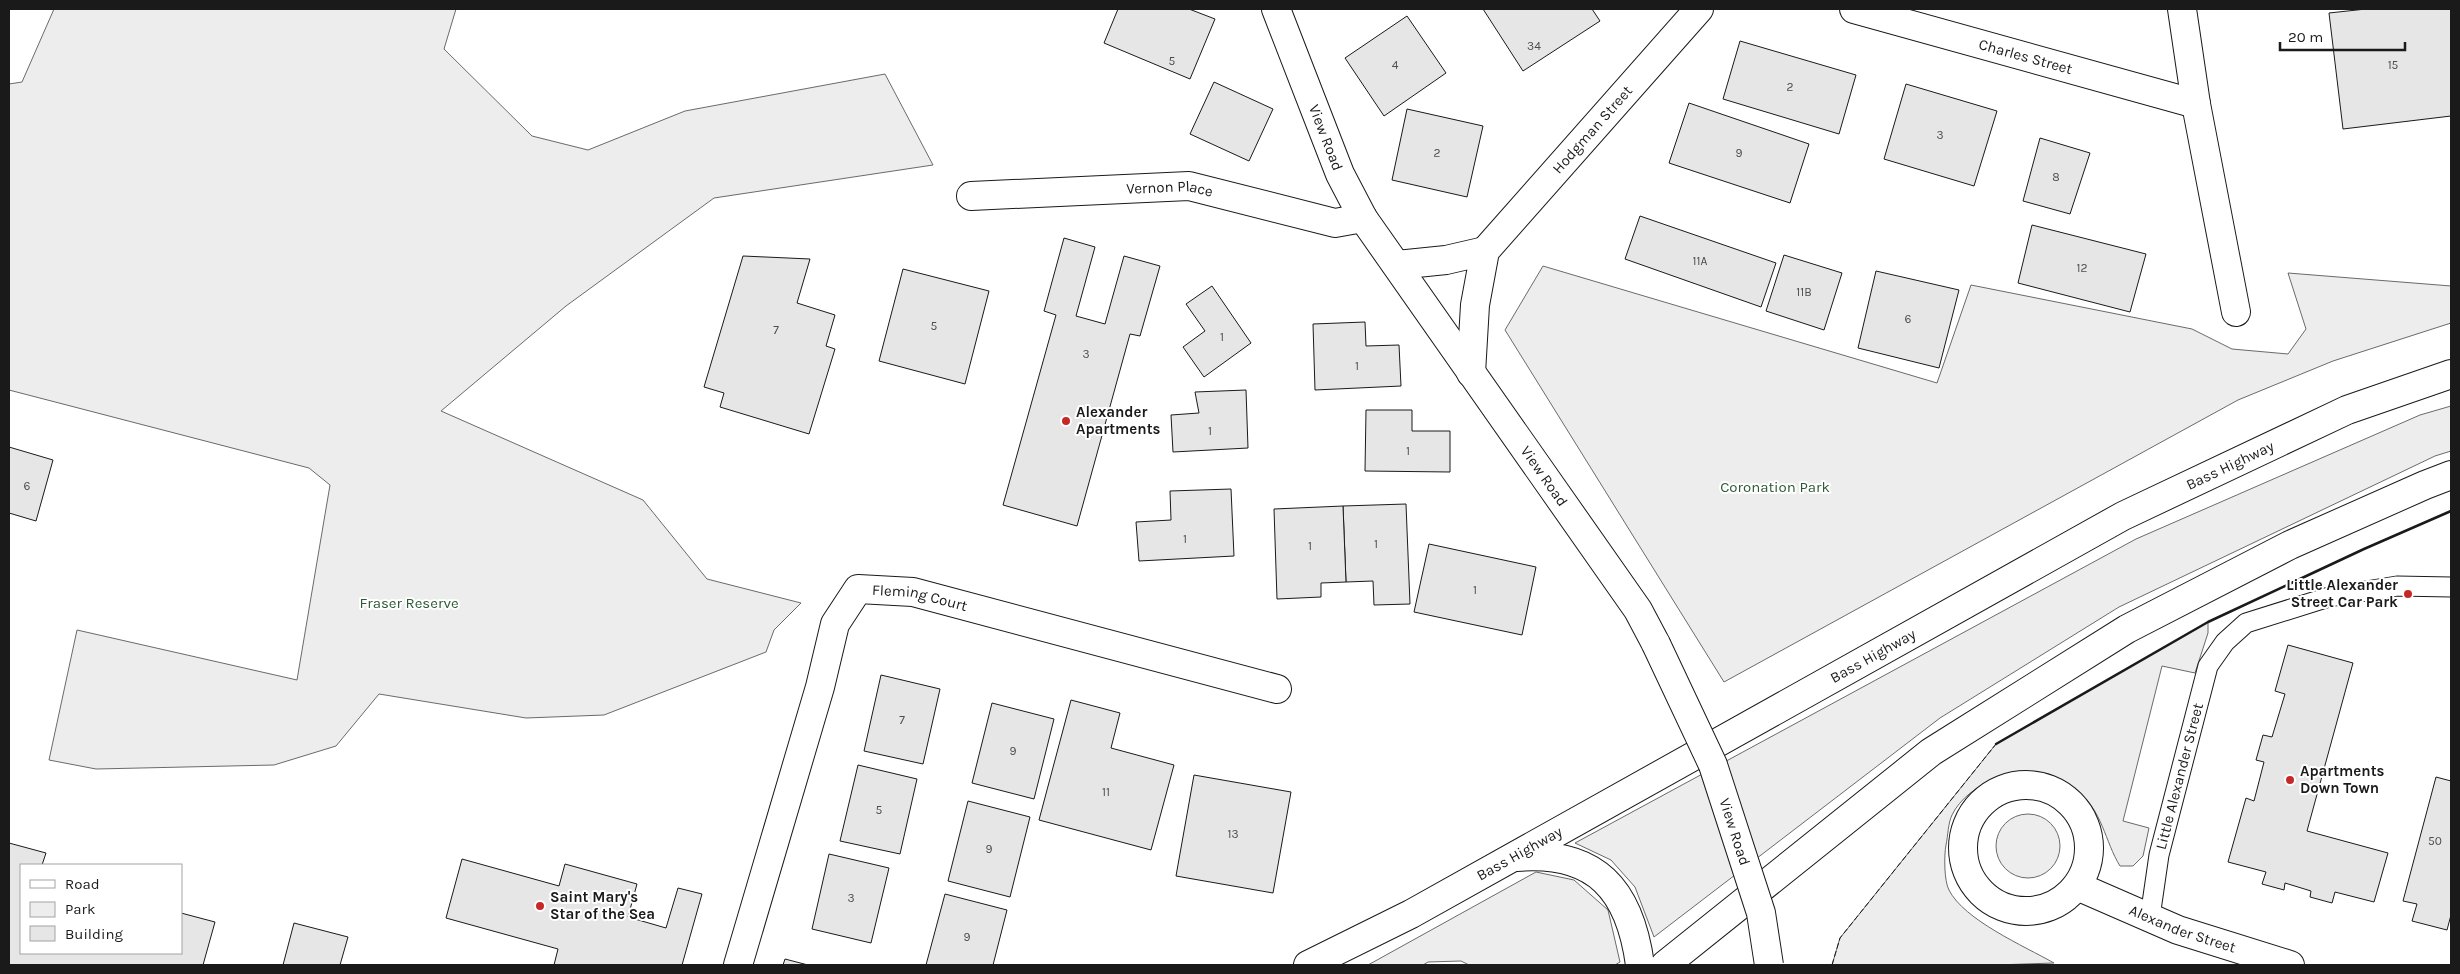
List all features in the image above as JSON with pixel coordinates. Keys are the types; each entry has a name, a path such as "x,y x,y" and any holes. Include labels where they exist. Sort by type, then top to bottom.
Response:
{"main road":[{"name":"View Road","path":"1276,9 1340,174 1363,218 1638,610 1656,644 1713,765 1760,913 1770,965"},
{"name":"Hodgman Street","path":"1485,251 1699,9"},
{"name":"Charles Street","path":"1854,9 2196,104"},
{"path":"2182,9 2196,104 2236,312"},
{"name":"Vernon Place","path":"971,196 1189,186 1335,223 1363,218"},
{"path":"1397,265 1446,260 1485,251 1475,306 1471,373"},
{"name":"Bass Highway","path":"1308,965 1411,914 1515,857 2123,516 2347,410 2451,374"},
{"path":"1665,965 1931,752 2127,628 2290,545 2451,475"},
{"name":"Fleming Court","path":"738,965 820,687 835,624 858,589 913,592 1277,689"},
{"path":"2026,784 2044,786 2060,793 2073,804 2083,819 2089,836 2090,853 2086,871 2077,886 2058,902 2034,911 2017,911 2001,906 1986,897 1974,885 1966,870 1963,853 1969,820 1979,805 1993,794 2009,787 2026,784"},
{"path":"1515,857 1536,855 1567,860 1586,867 1605,881 1624,904 1634,933 1640,965"},
{"name":"Alexander Street","path":"2077,886 2206,940 2290,965"}],"lane":[{"name":"Little Alexander Street","path":"2150,917 2159,855 2208,666 2224,642 2246,623 2329,597 2397,586 2451,588"}],"green space":[{"name":"Fraser Reserve","path":"54,9 456,9 444,49 532,136 588,150 685,111 885,74 933,165 714,198 566,306 441,411 643,500 707,579 801,603 774,630 766,652 604,715 526,718 379,694 336,746 274,765 96,769 49,760 77,630 297,680 330,485 309,468 9,390 9,84 22,82"},
{"name":"Coronation Park","path":"1543,266 1937,383 1971,285 2192,329 2232,349 2288,354 2306,329 2288,273 2451,286 2451,323 2333,361 2238,400 1724,682 1505,330"},
{"path":"2451,406 2451,451 2435,456 2119,607 1940,718 1654,937 1635,887 1611,860 1575,843 2136,539 2420,415"},
{"path":"2208,622 2208,633 2195,673 2162,666 2123,821 2149,828 2143,856 2133,866 2120,866 2098,816 2085,798 2063,782 2041,774 2011,775 1982,785 1960,803 1952,815 1945,849 1946,881 1949,890 1968,912 1981,922 2054,963 1832,965 1840,938 1996,744"},
{"path":"2028,814 2040,816 2051,823 2058,834 2060,846 2058,858 2051,869 2040,876 2028,878 2016,876 2005,869 1998,858 1996,846 1998,834 2005,823 2016,816"},
{"path":"1536,872 1574,880 1608,910 1620,962 1615,965 1469,965 1461,961 1428,962 1423,965 1368,965"}],"building":[{"path":"1118,9 1189,9 1215,19 1190,79 1104,43"},
{"path":"1483,9 1592,9 1600,21 1523,71"},
{"path":"2366,9 2451,9 2451,116 2343,129 2329,13"},
{"path":"1407,16 1446,73 1384,116 1345,58"},
{"path":"1740,41 1856,75 1839,134 1723,99"},
{"path":"1214,82 1273,109 1249,161 1190,134"},
{"path":"1906,84 1997,111 1974,186 1884,159"},
{"path":"1689,103 1809,144 1790,203 1669,163"},
{"path":"1407,109 1483,126 1467,197 1392,180"},
{"path":"2040,138 2090,153 2070,214 2023,201"},
{"path":"1640,216 1776,263 1761,307 1625,259"},
{"path":"2032,225 2146,254 2130,312 2018,283"},
{"name":"Alexander Apartments","path":"1064,238 1095,247 1076,316 1105,324 1124,256 1160,266 1140,336 1130,334 1077,526 1003,505 1056,315 1044,311"},
{"path":"1784,255 1842,273 1824,330 1766,311"},
{"path":"743,256 810,259 797,303 835,315 826,346 835,349 809,434 720,407 724,393 704,387"},
{"path":"903,269 989,291 965,384 879,361"},
{"path":"1876,271 1959,290 1939,368 1858,348"},
{"path":"1212,286 1251,343 1204,377 1183,347 1205,331 1186,304"},
{"path":"1365,322 1366,346 1399,345 1401,386 1315,390 1313,324"},
{"path":"1246,390 1248,448 1173,452 1171,415 1199,413 1195,392"},
{"path":"1366,410 1412,410 1412,431 1450,431 1450,472 1365,471"},
{"path":"9,447 53,460 36,521 9,513"},
{"path":"1231,489 1234,556 1139,561 1136,522 1171,520 1170,491"},
{"path":"1406,504 1410,604 1374,605 1373,581 1346,582 1343,506"},
{"path":"1343,506 1346,582 1321,583 1321,597 1277,599 1274,509"},
{"path":"1429,544 1536,567 1522,635 1414,612"},
{"name":"Apartments Down Town","path":"2288,645 2353,663 2307,831 2388,853 2374,902 2335,892 2332,903 2310,897 2311,891 2285,883 2284,890 2262,884 2266,872 2228,862 2246,798 2254,801 2264,762 2256,760 2263,735 2272,737 2285,694 2275,691"},
{"path":"881,675 940,689 923,764 864,751"},
{"path":"1071,700 1120,713 1111,748 1174,765 1151,850 1039,820"},
{"path":"992,703 1054,719 1034,799 972,783"},
{"path":"858,765 917,779 900,854 840,841"},
{"path":"1194,775 1291,792 1273,893 1176,876"},
{"path":"2436,777 2451,781 2451,915 2447,930 2412,921 2417,904 2403,901"},
{"path":"968,801 1030,817 1010,897 948,881"},
{"path":"9,843 46,853 42,864 20,864 20,954 182,954 182,913 215,922 203,965 9,965"},
{"path":"829,854 889,868 871,943 812,929"},
{"name":"Saint Mary's Star of the Sea","path":"462,859 559,886 565,864 637,884 628,917 666,928 678,888 702,894 682,965 554,965 558,949 446,918"},
{"path":"945,894 1007,910 993,965 926,965"},
{"path":"294,923 348,937 340,965 283,965"},
{"path":"785,959 808,965 783,965"}],"fence":[{"path":"1832,965 1840,938 1996,744"}],"wall":[{"path":"1996,744 2208,622 2364,549 2451,511"}],"place":[{"name":"Alexander Apartments","path":"1066,421"},
{"name":"Little Alexander Street Car Park","path":"2408,594"},
{"name":"Apartments Down Town","path":"2290,780"},
{"name":"Saint Mary's Star of the Sea","path":"540,906"}]}
